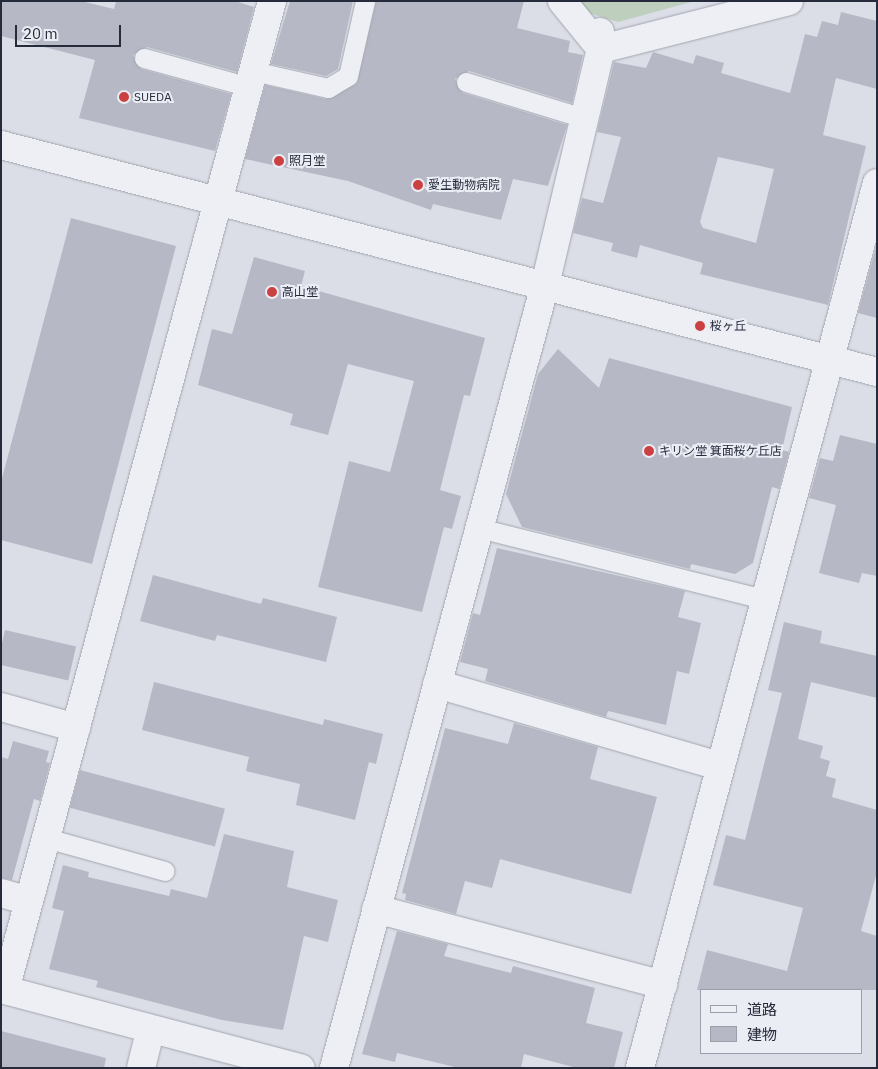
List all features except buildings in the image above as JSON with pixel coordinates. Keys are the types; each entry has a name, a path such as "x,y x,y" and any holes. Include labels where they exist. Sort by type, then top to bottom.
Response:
{"street":[{"path":"272,1 220,201 29,901 3,989 150,1031 301,1068"},
{"path":"562,1 600,36"},
{"path":"600,36 789,1"},
{"path":"334,1068 545,286 584,118 600,36"},
{"path":"1,145 877,372"},
{"path":"640,1068 828,359 877,183"},
{"path":"437,684 720,766"},
{"path":"1,707 76,728"},
{"path":"1,893 29,901"},
{"path":"376,908 662,985"},
{"path":"141,1068 150,1031"}],"lane":[{"path":"144,58 252,79 328,88 348,76 365,1"},
{"path":"466,82 584,118"},
{"path":"479,528 764,599"},
{"path":"46,838 165,871"}],"green space":[{"path":"579,1 695,1 618,22 586,12"}],"place":[{"name":"SUEDA","path":"124,97"},
{"name":"照月堂","path":"279,161"},
{"name":"愛生動物病院","path":"418,185"},
{"name":"高山堂","path":"272,292"},
{"name":"桜ヶ丘","path":"700,326"},
{"name":"キリン堂 箕面桜ケ丘店","path":"649,451"}]}
